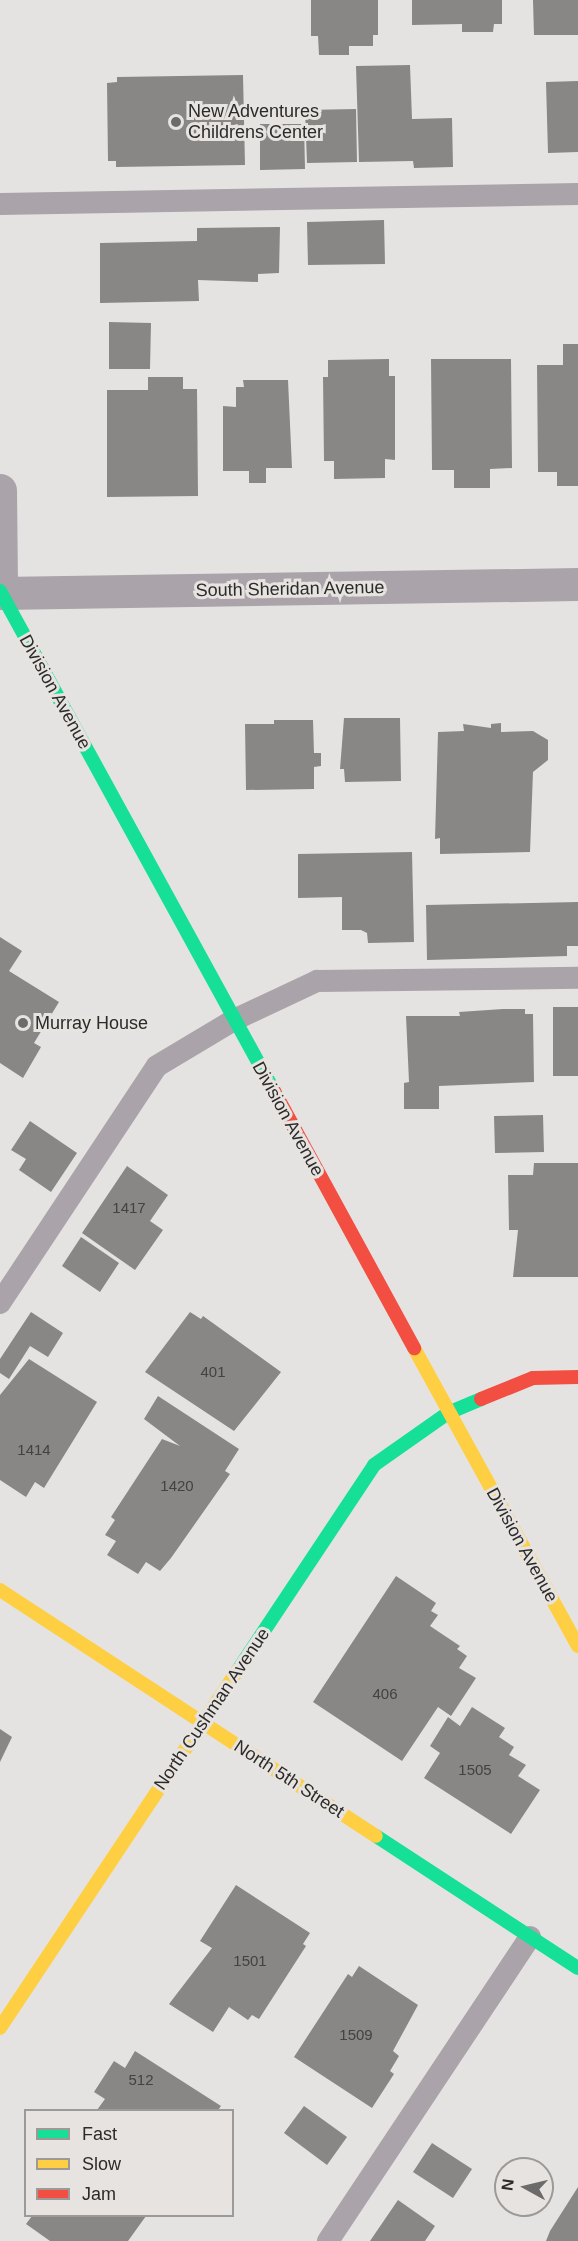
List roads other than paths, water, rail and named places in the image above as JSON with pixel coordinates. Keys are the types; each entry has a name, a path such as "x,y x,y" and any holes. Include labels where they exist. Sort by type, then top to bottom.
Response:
{"street":[{"path":"0,490 0,593"},
{"name":"South Sheridan Avenue","path":"0,593 578,584"},
{"name":"Division Avenue","path":"0,593 448,1413 578,1646"},
{"name":"North Cushman Avenue","path":"0,2028 374,1465 448,1413 533,1378 578,1377"},
{"name":"North 5th Street","path":"0,1590 578,1968"}],"lane":[{"path":"0,204 578,194"},
{"path":"0,1303 158,1066 234,1020 317,981 578,978"},
{"path":"328,2241 530,1936"}],"place":[{"name":"New Adventures Childrens Center","path":"176,122"},
{"name":"Murray House","path":"23,1023"}]}
